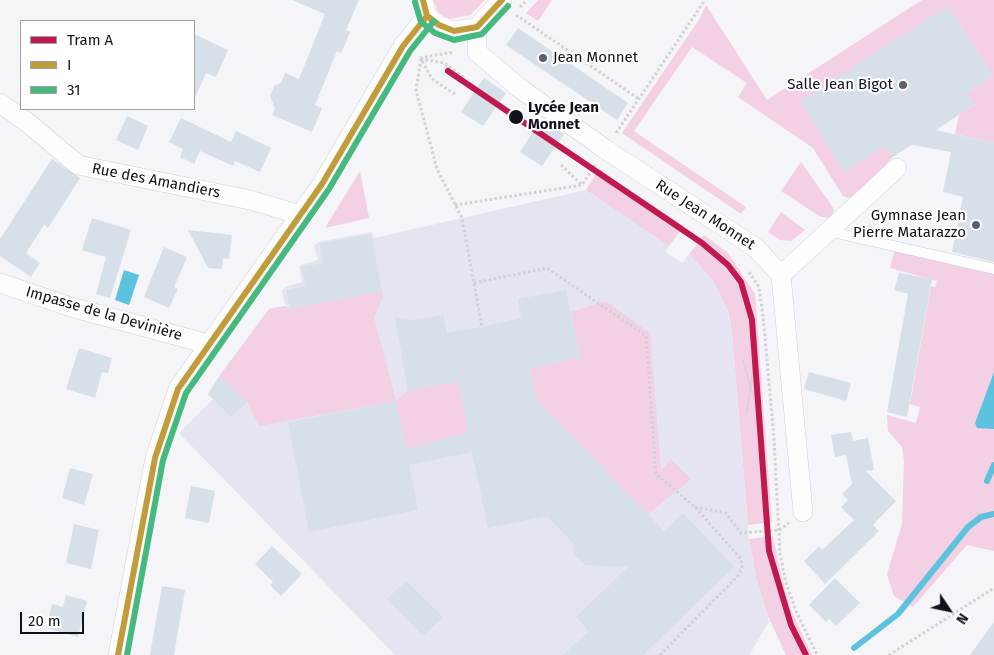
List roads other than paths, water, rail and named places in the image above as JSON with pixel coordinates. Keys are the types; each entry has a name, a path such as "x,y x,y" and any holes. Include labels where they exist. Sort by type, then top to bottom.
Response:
{"street":[{"path":"118,655 155,458 166,420 178,389 335,164 425,8 439,26 454,31 476,27 501,0"},
{"name":"Rue Jean Monnet","path":"476,27 477,52 518,87 605,149 756,248 781,275"},
{"name":"Rue des Amandiers","path":"0,103 28,123 78,165 250,200 301,215"},
{"path":"803,512 781,275 896,168"},
{"name":"Impasse de la Devinière","path":"0,283 71,307 208,344"}],"lane":[{"path":"828,231 994,269"}],"water":[{"path":"124,270 139,275 129,305 115,300"},
{"path":"994,372 994,429 977,428 975,423"}],"waterway":[{"path":"987,481 994,465"},
{"path":"854,648 898,614 968,527 981,517 994,514"}],"tram line":[{"name":"A","path":"448,71 702,243 728,265 741,282 752,320 769,551 791,625 806,655"},
{"path":"747,413 754,360"},
{"path":"743,361 758,411"}],"place":[{"name":"Jean Monnet","path":"543,58"},
{"name":"Salle Jean Bigot","path":"903,85"},
{"name":"Lycée Jean Monnet","path":"516,117"},
{"name":"Gymnase Jean Pierre Matarazzo","path":"976,225"}]}
